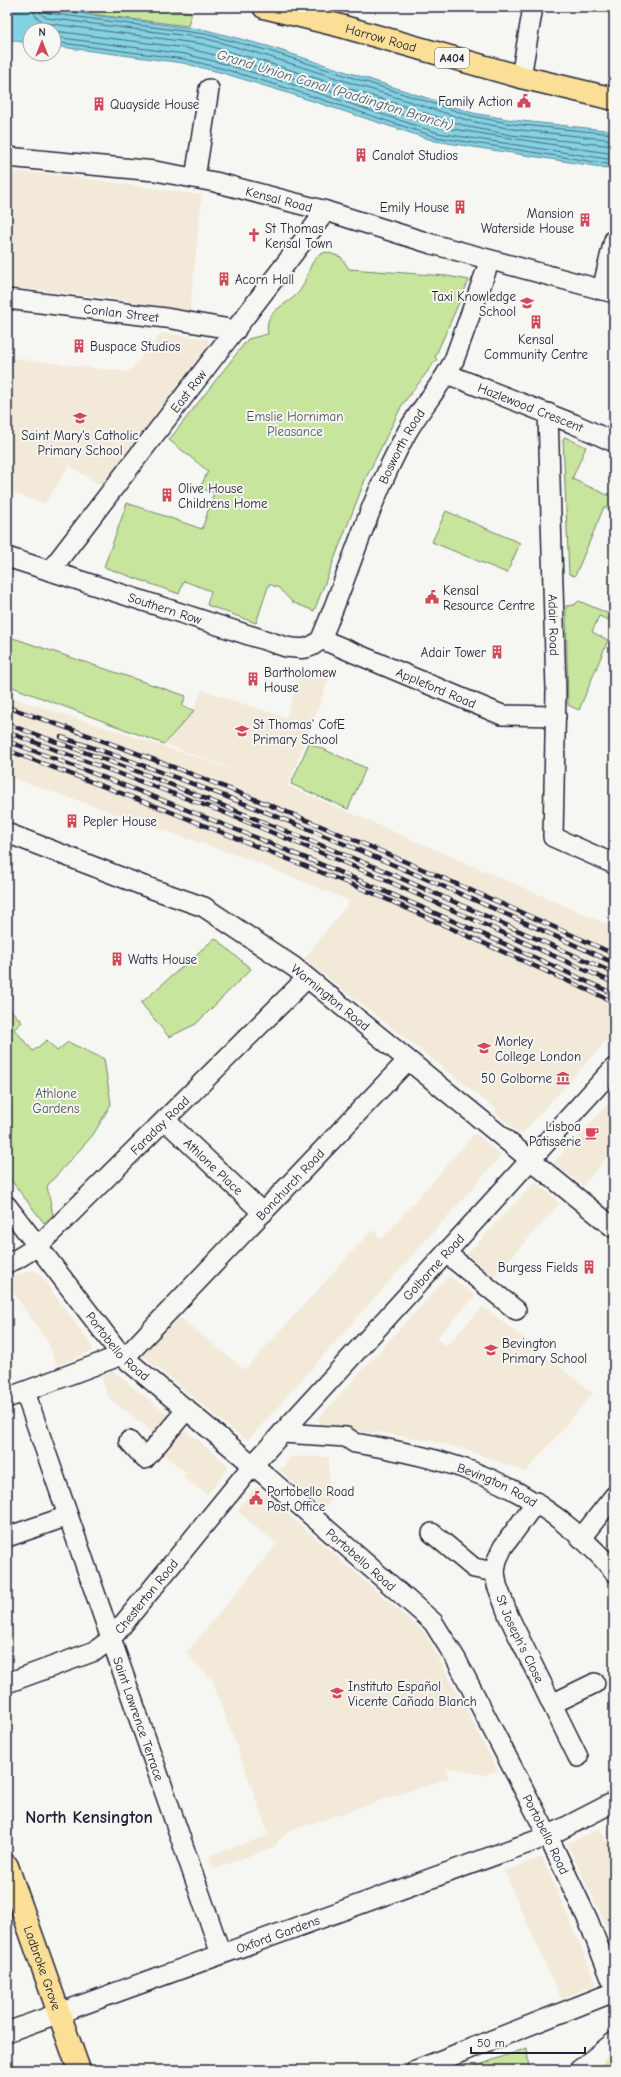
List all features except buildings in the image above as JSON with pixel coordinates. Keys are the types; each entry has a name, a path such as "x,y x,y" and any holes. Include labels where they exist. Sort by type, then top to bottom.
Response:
{"main road":[{"name":"Harrow Road","path":"264,7 337,25 521,77 614,98"},
{"name":"Ladbroke Grove","path":"7,1866 78,2070"},
{"path":"611,2070 614,2067"}],"street":[{"path":"521,77 533,7"},
{"path":"195,178 210,89"},
{"name":"Kensal Road","path":"7,157 155,171 215,182 326,211 432,244 608,291"},
{"name":"East Row","path":"50,571 326,211"},
{"path":"608,291 614,240"},
{"name":"Bosworth Road","path":"321,639 384,478 406,434 447,374 490,260"},
{"name":"Conlan Street","path":"7,299 166,318 236,330"},
{"name":"Hazlewood Crescent","path":"447,374 548,413 614,442"},
{"name":"Adair Road","path":"548,413 556,716 553,836 614,864"},
{"name":"Southern Row","path":"7,557 286,647 301,649 314,646 321,639"},
{"name":"Appleford Road","path":"321,639 502,715 556,716"},
{"name":"Wornington Road","path":"7,832 144,886 204,907 294,967 306,979 614,1228"},
{"name":"Faraday Road","path":"7,1263 17,1259 38,1246 306,979"},
{"name":"Bonchurch Road","path":"122,1356 130,1352 173,1308 408,1061"},
{"name":"Golborne Road","path":"252,1466 614,1068"},
{"name":"Athlone Place","path":"165,1120 263,1214"},
{"name":"Portobello Road","path":"7,1206 122,1356 187,1409 433,1622 456,1659 548,1836 588,1920 614,1986"},
{"path":"446,1253 516,1310"},
{"path":"7,1398 122,1356"},
{"name":"Saint Lawrence Terrace","path":"25,1392 221,1954"},
{"path":"129,1441 145,1459 187,1409"},
{"name":"Bevington Road","path":"278,1438 346,1437 355,1443 427,1457 500,1481 536,1502 581,1538 614,1572"},
{"name":"Chesterton Road","path":"7,1683 95,1651 111,1639 252,1466"},
{"path":"581,1538 614,1496"},
{"name":"St Joseph's Close","path":"536,1502 503,1547 497,1560 495,1572 497,1585 509,1617 578,1757"},
{"path":"7,1537 68,1516"},
{"path":"432,1533 474,1568 495,1572"},
{"path":"552,1704 596,1683"},
{"name":"Oxford Gardens","path":"7,2032 548,1836 614,1802"},
{"path":"416,2070 614,1992"},
{"path":"579,2070 614,2042"}],"shaded area":[{"path":"7,171 59,175 202,195 190,311 96,296 7,287"},
{"name":"Saint Mary's Catholic Primary School","path":"161,333 207,339 210,343 101,486 69,465 45,504 7,491 7,358 129,372"},
{"path":"302,669 329,679 288,786 614,927 614,1032 521,1135 495,1113 497,1110 304,959 350,901 253,861 7,776 7,696 252,775 164,744 193,712 202,690 286,718"},
{"path":"614,1097 614,1149 583,1186 554,1163"},
{"path":"475,1133 501,1156 248,1440 244,1439 142,1355 177,1315 245,1370 372,1230 382,1239"},
{"path":"535,1182 560,1203 494,1277 467,1254"},
{"path":"32,1270 38,1272 92,1346 92,1351 57,1366 48,1342 7,1284 7,1279"},
{"name":"Bevington Primary School","path":"449,1275 475,1296 437,1338 446,1347 483,1306 593,1393 526,1472 473,1452 436,1442 373,1431 371,1433 322,1425 318,1419"},
{"path":"113,1371 171,1417 157,1435 108,1397 101,1376"},
{"path":"183,1428 228,1465 228,1469 207,1495 183,1477 186,1473 161,1452"},
{"path":"291,1457 329,1457 329,1486 340,1490 323,1510 280,1470"},
{"name":"Instituto Español Vicente Cañada Blanch","path":"255,1488 258,1488 426,1634 498,1771 485,1775 446,1767 449,1778 289,1831 283,1838 278,1840 276,1846 214,1869 209,1856 269,1835 212,1680 186,1653 277,1544 237,1511"},
{"path":"599,1828 614,1854 614,1946 605,1922 567,1844"},
{"path":"542,1857 597,1984 561,1999 504,1871"}],"green space":[{"path":"33,7 148,7 192,12 188,26"},
{"name":"Emslie Horniman Pleasance","path":"326,252 341,257 349,269 447,276 469,280 435,357 437,359 402,405 365,480 314,611 292,602 279,588 269,584 256,623 207,605 211,591 184,581 179,594 104,567 127,503 202,529 214,493 200,488 208,471 169,440 248,339 268,334 267,325 269,318 278,308 296,295 304,284 313,262 320,254"},
{"path":"565,437 586,447 572,479 614,498 614,511 604,507 575,576 569,574 563,440"},
{"path":"446,511 520,543 507,573 432,542"},
{"path":"579,601 614,616 614,622 599,616 592,632 608,640 579,710 568,705 566,606 574,605"},
{"path":"7,636 186,696 182,706 194,710 164,744 7,685"},
{"path":"309,743 366,768 348,809 291,784"},
{"path":"215,938 251,969 196,1024 169,1037 141,1003"},
{"name":"Athlone Gardens","path":"7,1006 22,1022 14,1029 33,1051 47,1040 57,1051 68,1042 104,1059 111,1104 93,1135 47,1186 53,1215 44,1223 7,1175"},
{"path":"527,2048 529,2070 465,2070"}],"water":[{"name":"Grand Union Canal (Paddington Branch)","path":"7,7 33,7 206,30 267,46 473,113 513,120 614,131 614,169 435,141 223,73 183,63 62,47 62,22 22,22 22,42 7,40"}],"railway":[{"path":"7,707 161,762 238,792 464,887 614,954"},
{"path":"7,724 147,775 380,869 614,973"},
{"path":"7,732 223,812 381,878 614,983"},
{"path":"61,737 202,787 340,842 614,963"},
{"path":"7,741 161,800 313,861 464,926 614,994"},
{"path":"7,750 171,812 375,894 614,1002"}],"place":[{"name":"Family Action","path":"524,101"},
{"name":"Quayside House","path":"99,104"},
{"name":"Canalot Studios","path":"361,155"},
{"name":"Emily House","path":"460,207"},
{"name":"Mansion Waterside House","path":"585,220"},
{"name":"St Thomas Kensal Town","path":"254,235"},
{"name":"Acorn Hall","path":"224,279"},
{"name":"Taxi Knowledge School","path":"527,303"},
{"name":"Kensal Community Centre","path":"536,322"},
{"name":"Buspace Studios","path":"79,346"},
{"name":"Saint Mary's Catholic Primary School","path":"80,418"},
{"name":"Olive House Childrens Home","path":"167,495"},
{"name":"Kensal Resource Centre","path":"432,597"},
{"name":"Adair Tower","path":"497,652"},
{"name":"Bartholomew House","path":"253,679"},
{"name":"St Thomas' CofE Primary School","path":"242,731"},
{"name":"Pepler House","path":"72,821"},
{"name":"Watts House","path":"117,959"},
{"name":"Morley College London","path":"484,1048"},
{"name":"50 Golborne","path":"563,1078"},
{"name":"Lisboa Patisserie","path":"592,1133"},
{"name":"Burgess Fields","path":"589,1267"},
{"name":"Bevington Primary School","path":"491,1350"},
{"name":"Portobello Road Post Office","path":"256,1498"},
{"name":"Instituto Español Vicente Cañada Blanch","path":"337,1693"}],"district":[{"name":"North Kensington","path":"89,1817"}]}
